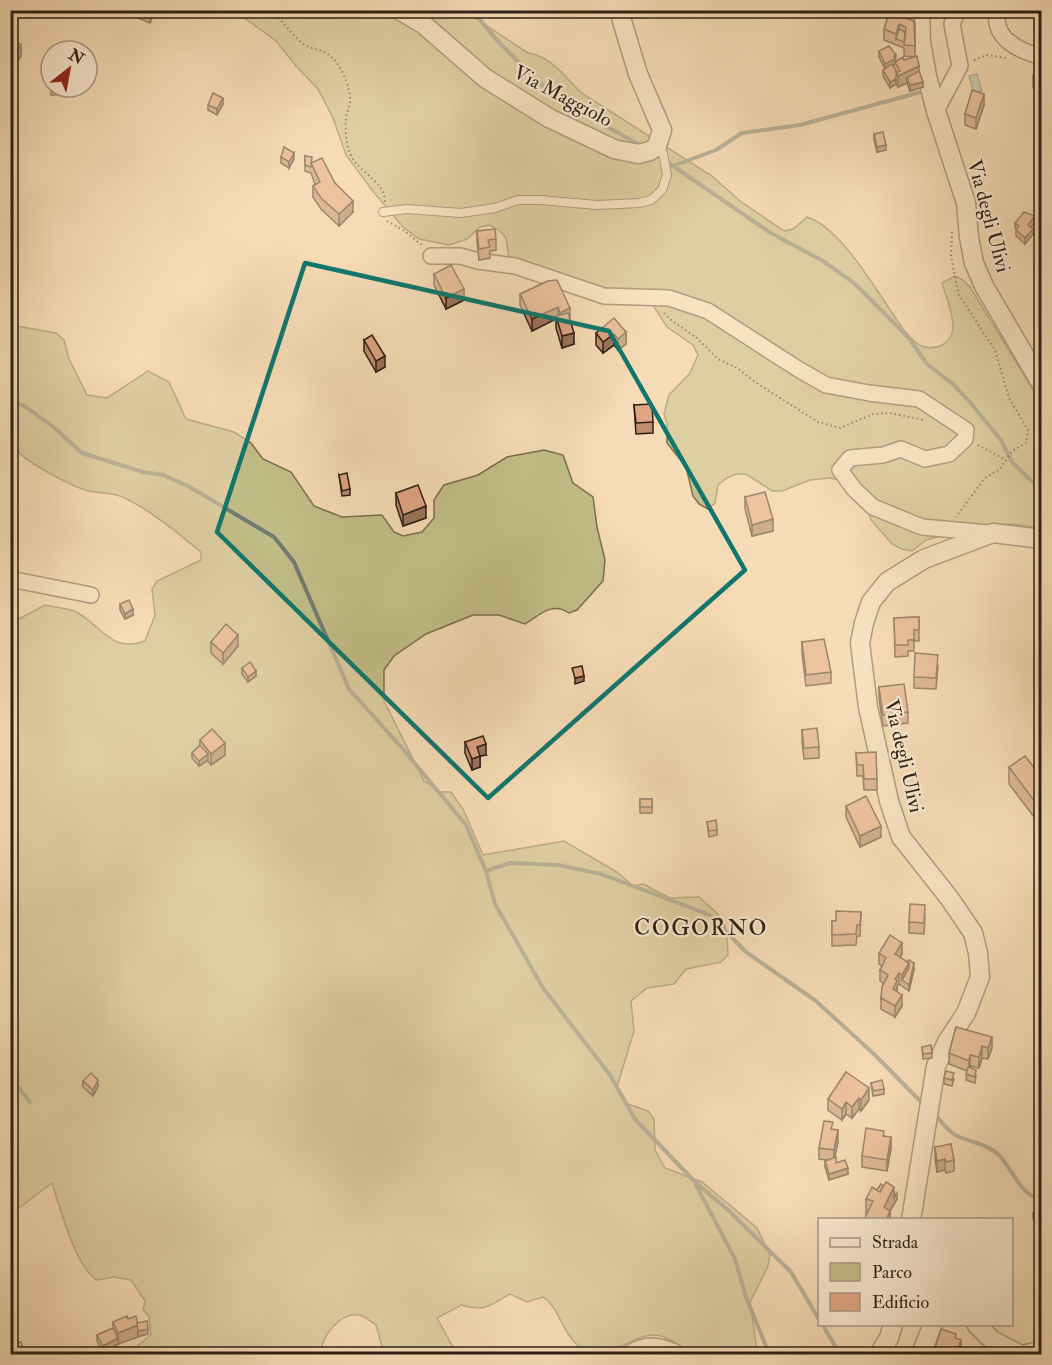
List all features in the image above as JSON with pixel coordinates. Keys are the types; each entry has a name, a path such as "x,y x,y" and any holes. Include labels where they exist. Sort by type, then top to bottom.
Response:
{"street":[{"name":"Via Maggiolo","path":"399,10 423,24 485,78 549,118 614,148 638,154 650,151 657,146"},
{"path":"620,10 638,74 662,129 657,146"},
{"name":"Via degli Ulivi","path":"920,10 921,42 936,111 966,203 974,263 984,286 1041,385"},
{"path":"936,111 960,66 952,24 958,10"},
{"path":"998,10 998,30 1011,45 1041,57"},
{"path":"431,256 460,256 515,266 604,296 669,298 708,311 826,385 918,399 966,430 965,439 949,454 925,459 901,449 884,455 850,458 840,470 854,489 873,507 922,527 993,533"},
{"name":"Via degli Ulivi","path":"912,1218 936,1066 947,1042 966,1013 980,977 978,953 973,933 950,899 901,837 889,801 868,707 860,643 871,602 887,582 924,559 993,533 1041,539"},
{"path":"10,579 91,595"},
{"path":"879,1354 889,1338 892,1326"},
{"path":"921,1354 932,1326"},
{"path":"978,1326 992,1340 1019,1354"},
{"path":"629,1354 640,1347 651,1345 679,1354"},
{"path":"1027,1354 1041,1350"}],"lane":[{"path":"383,212 407,209 461,213 495,208 519,200 597,205 639,203 651,200 662,190 667,175 663,153 657,146"}],"path":[{"path":"267,10 276,15 290,33 306,47 327,53 341,68 350,97 346,119 346,139 352,159 381,186 386,200 383,212"},
{"path":"960,66 987,55 1011,59"},
{"path":"388,223 421,243 431,256"},
{"path":"938,529 945,519 956,517 986,478 1000,469 1012,451 1026,443 1028,430 1009,399 995,350 959,295 951,257 953,227"},
{"path":"651,297 671,320 696,338 718,359 737,368 818,422 840,428 873,414 890,413 926,421"},
{"path":"965,439 1006,460"}],"highlighted area":[{"path":"305,263 609,331 745,570 488,798 217,532"}],"green space":[{"path":"235,11 471,11 475,18 528,53 537,55 552,64 583,94 712,176 740,201 784,231 793,229 807,217 821,224 847,249 904,330 919,345 935,347 947,342 950,338 953,329 952,318 942,283 955,276 963,280 970,287 1041,403 1041,528 1013,524 983,525 926,540 912,551 902,549 892,544 871,520 868,510 840,480 830,478 810,480 782,491 772,491 746,474 736,474 718,485 715,503 708,509 699,504 693,496 686,467 667,443 667,423 664,414 669,395 690,373 698,355 693,345 667,327 646,294 609,290 509,258 506,238 499,230 489,225 480,227 467,239 449,245 419,239 403,227 346,155 333,118 318,89 276,41"},
{"path":"11,325 56,333 64,340 69,359 87,395 107,398 148,371 169,382 186,419 234,432 251,443 263,459 291,472 314,506 342,517 382,515 394,532 403,536 422,532 434,518 434,500 444,485 478,475 507,457 544,450 563,455 573,483 593,497 605,560 603,581 577,610 569,613 557,608 552,609 541,613 525,624 499,615 473,615 426,634 394,656 384,670 384,701 424,781 441,792 451,792 463,809 483,855 564,841 617,872 633,886 643,884 670,898 699,897 715,911 726,927 728,955 721,962 686,969 674,984 647,988 631,1001 634,1031 617,1087 628,1104 648,1111 654,1119 655,1150 665,1168 702,1182 757,1228 770,1255 768,1266 750,1302 756,1354 701,1355 665,1337 654,1335 638,1339 615,1350 601,1354 594,1353 575,1343 555,1310 543,1297 527,1302 510,1294 487,1307 476,1308 461,1305 437,1318 452,1345 462,1354 390,1354 383,1350 376,1325 359,1315 352,1315 338,1322 328,1333 320,1354 127,1354 151,1335 149,1316 143,1310 145,1301 131,1280 114,1277 97,1280 89,1273 76,1251 64,1222 52,1183 11,1214 11,623 45,605 74,611 114,640 133,644 145,641 155,615 152,589 157,581 201,560 201,552 164,523 121,496 89,491 70,484 35,465 16,450 11,444"}],"water":[{"path":"977,74 982,91 974,93 969,76"}],"building":[{"path":"890,11 914,21 915,46 904,45 906,27 899,24 896,34 884,29"},
{"path":"909,12 915,17 914,21 906,18"},
{"path":"899,29 905,32 904,42 896,39"},
{"path":"11,38 21,45 16,53 10,49"},
{"path":"889,46 896,55 895,59 885,64 879,51"},
{"path":"917,56 919,66 898,76 896,73 900,71 895,62 903,57 904,60"},
{"path":"892,64 897,73 896,79 890,82 883,70"},
{"path":"1035,65 1041,66 1041,85 1037,84 1038,78 1033,77"},
{"path":"919,71 923,82 910,85 907,78"},
{"path":"972,90 984,94 976,118 965,114"},
{"path":"213,93 223,98 217,109 208,105"},
{"path":"883,132 886,145 877,147 874,134"},
{"path":"284,147 294,153 289,162 281,157"},
{"path":"305,156 312,157 311,167 305,165"},
{"path":"322,158 335,183 353,201 339,214 321,198 313,186 320,182 311,163"},
{"path":"1024,212 1035,216 1028,225 1033,229 1025,238 1016,230 1019,226 1015,223"},
{"path":"495,229 496,239 488,240 490,247 479,249 477,231"},
{"path":"451,265 464,289 446,298 434,274"},
{"path":"557,280 570,308 560,313 558,307 532,319 520,294 548,281"},
{"path":"10,292 14,304 10,305"},
{"path":"568,313 574,333 562,336 556,316"},
{"path":"614,318 626,332 618,339 614,334 603,342 596,333"},
{"path":"372,335 385,356 376,361 364,340"},
{"path":"652,404 653,422 636,423 634,405"},
{"path":"347,473 350,489 342,491 339,475"},
{"path":"418,485 426,506 403,515 396,493"},
{"path":"765,492 773,519 752,525 745,497"},
{"path":"129,600 133,609 125,614 120,604"},
{"path":"919,617 919,630 914,630 914,640 908,640 908,645 895,645 894,618"},
{"path":"226,624 238,635 223,653 211,642"},
{"path":"824,639 831,672 806,675 802,642"},
{"path":"915,653 938,655 936,678 914,677"},
{"path":"250,662 256,671 248,677 242,668"},
{"path":"582,666 584,676 575,678 572,668"},
{"path":"904,684 908,712 883,715 879,687"},
{"path":"817,728 819,747 804,748 802,730"},
{"path":"212,729 225,743 211,754 200,740"},
{"path":"483,736 486,744 477,747 480,756 472,759 465,742"},
{"path":"200,745 208,754 199,761 192,753"},
{"path":"876,752 877,779 864,779 863,765 857,765 856,753"},
{"path":"1025,756 1041,774 1041,810 1009,767"},
{"path":"866,796 881,826 860,836 846,806"},
{"path":"640,799 652,799 652,807 640,807"},
{"path":"716,820 717,830 709,831 707,822"},
{"path":"910,904 925,905 924,923 909,922"},
{"path":"836,911 861,912 860,925 857,925 856,934 832,935 832,921 836,921"},
{"path":"890,935 902,943 895,954 909,963 902,975 899,973 895,979 897,981 893,989 902,995 895,1006 881,998 882,987 888,975 880,970 886,958 879,953"},
{"path":"909,960 914,963 909,985 902,980 909,968 907,962"},
{"path":"956,1027 992,1037 988,1048 982,1046 979,1057 970,1055 969,1061 949,1053"},
{"path":"931,1045 932,1053 923,1054 922,1047"},
{"path":"1041,1061 1041,1087 1036,1086"},
{"path":"968,1067 976,1070 975,1077 966,1074"},
{"path":"946,1071 954,1073 952,1080 944,1078"},
{"path":"846,1072 869,1088 861,1100 859,1098 852,1107 846,1102 842,1109 828,1099"},
{"path":"91,1073 98,1080 93,1090 83,1081"},
{"path":"882,1080 884,1089 873,1091 871,1083"},
{"path":"824,1121 833,1122 831,1129 838,1130 834,1150 819,1148"},
{"path":"866,1128 884,1131 883,1136 891,1137 887,1160 862,1156"},
{"path":"951,1144 954,1160 937,1161 935,1147"},
{"path":"836,1157 836,1163 845,1160 848,1168 829,1174 825,1161"},
{"path":"886,1182 894,1187 884,1207 890,1211 887,1218 865,1218 873,1201 866,1199 872,1187 880,1192"},
{"path":"1041,1208 1041,1224 1039,1225 1033,1213"},
{"path":"127,1316 128,1319 136,1316 138,1325 118,1333 113,1322"},
{"path":"147,1321 148,1329 138,1331 137,1323"},
{"path":"113,1328 118,1338 103,1346 97,1335"},
{"path":"941,1329 956,1334 955,1338 961,1340 957,1354 934,1352"},
{"path":"21,1342 25,1354 10,1354 10,1345"}],"waterway":[{"path":"472,10 495,38 539,83 589,117 642,146"},
{"path":"673,166 716,150 742,133 800,125 921,92"},
{"path":"666,161 769,232 823,261 854,283 908,337 927,364 954,385 968,400 1001,440 1012,462 1042,491"},
{"path":"10,400 26,407 56,429 82,453 143,472 163,475 188,486 274,537 294,562 349,689 466,825 486,871 495,904 543,988 610,1075 635,1119 696,1183 728,1210 791,1272 818,1318"},
{"path":"486,871 510,863 558,865 601,874 710,915 746,952 816,1001 875,1055 923,1104"},
{"path":"10,1077 30,1102"},
{"path":"933,1113 954,1134 996,1152 1023,1188 1029,1194 1042,1199"},
{"path":"696,1185 735,1259 746,1297 768,1351"},
{"path":"823,1326 840,1354"}],"district":[{"name":"COGORNO","path":"701,928"}]}
